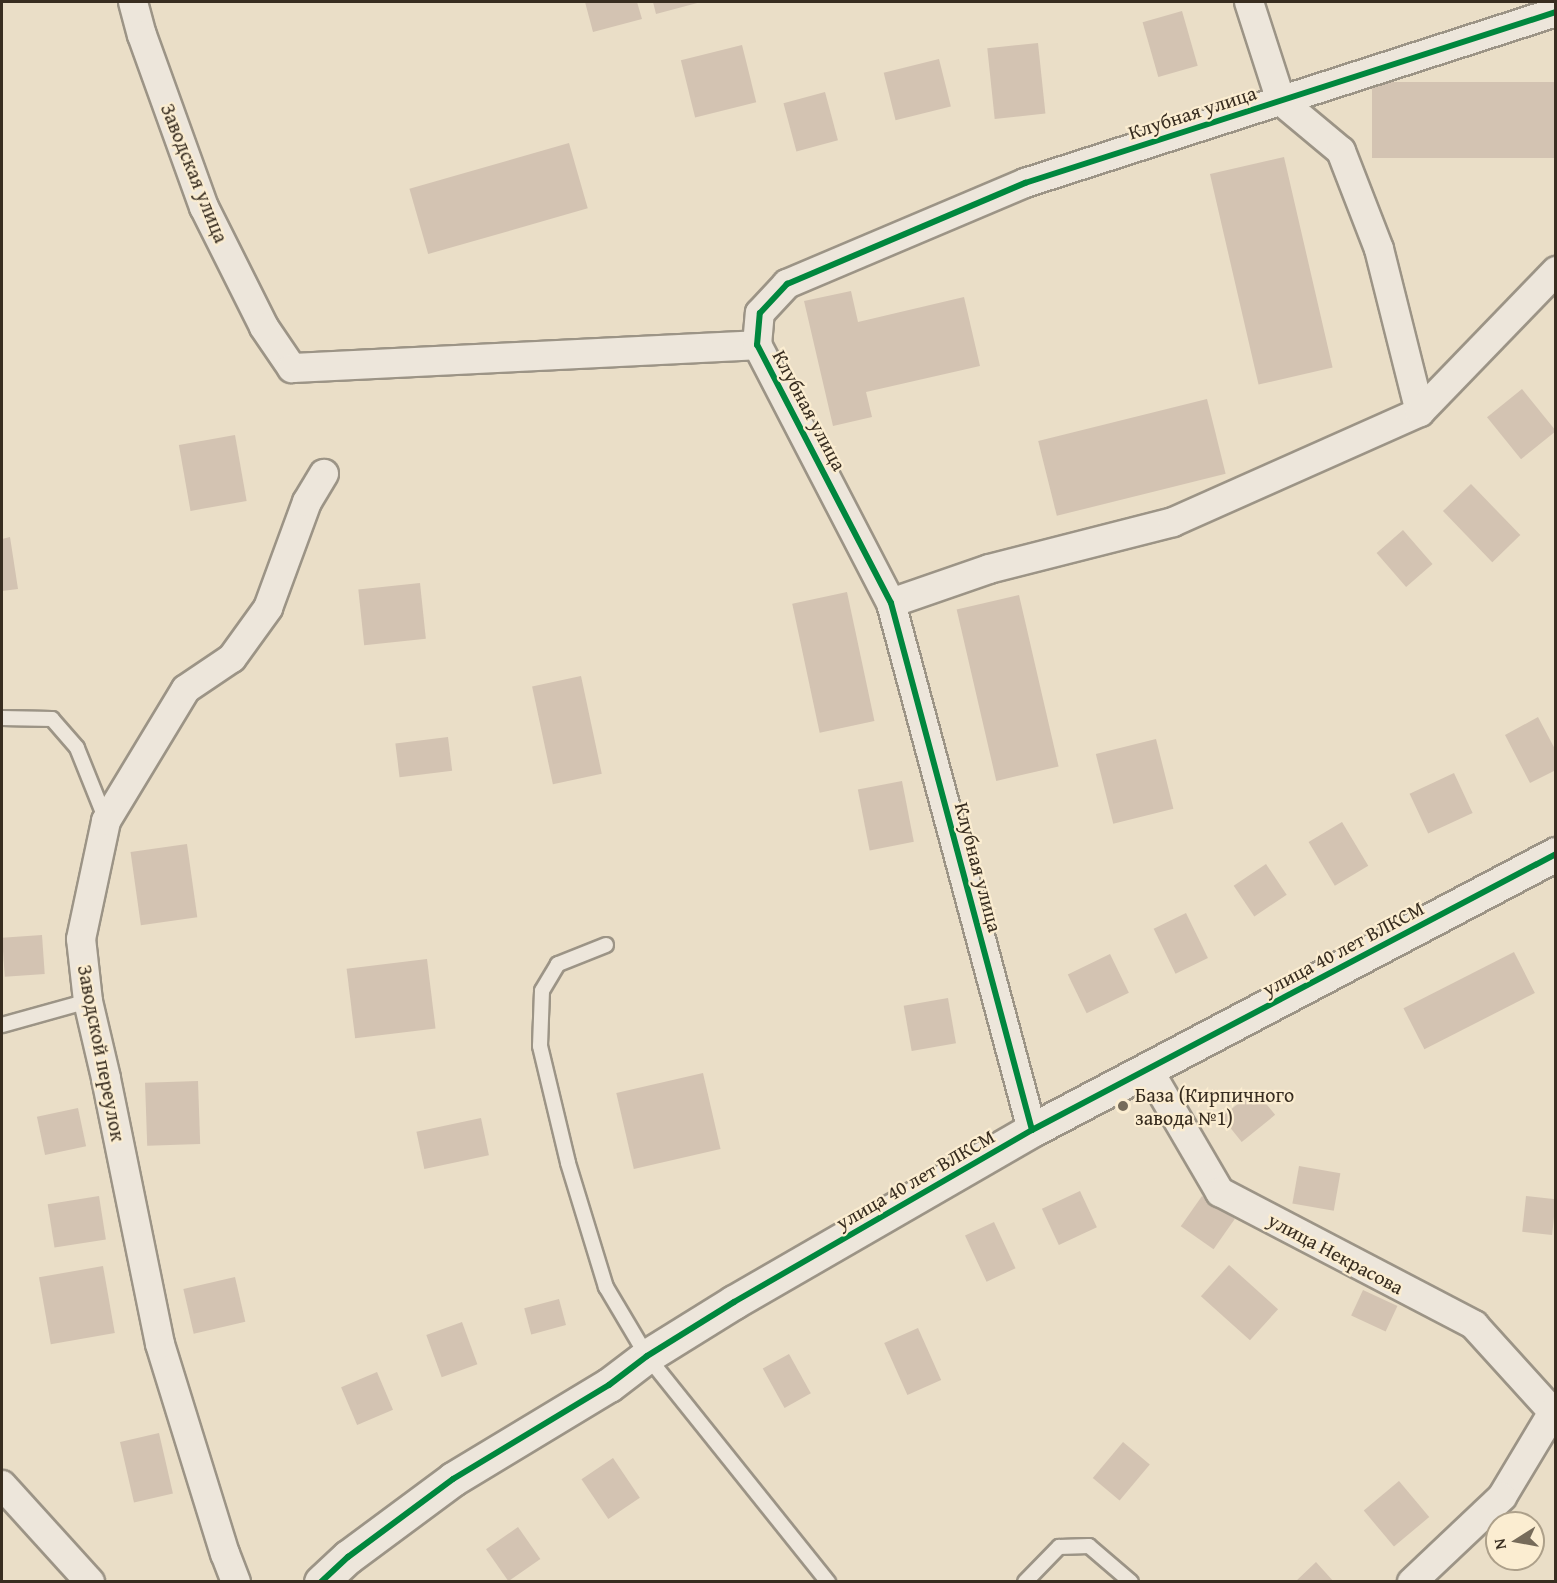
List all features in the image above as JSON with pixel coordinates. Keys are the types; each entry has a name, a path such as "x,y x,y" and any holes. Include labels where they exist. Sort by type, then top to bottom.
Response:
{"street":[{"name":"Заводская улица","path":"133,2 142,35 204,207 264,327 292,368 757,345"},
{"path":"1249,2 1281,101 1341,151 1379,249 1420,412"},
{"name":"Клубная улица","path":"1032,1130 891,603 757,345 760,313 788,284 1025,183 1556,12"},
{"path":"891,603 989,569 1173,522 1420,412 1556,271"},
{"name":"Заводской переулок","path":"236,1581 225,1554 160,1344 88,1000 81,939 106,821 186,689 231,658 268,608 307,502 324,474"},
{"name":"улица 40 лет ВЛКСМ","path":"321,1581 348,1557 453,1479 609,1385 647,1356 734,1302 1032,1130 1556,854"},
{"name":"улица Некрасова","path":"1148,1070 1220,1192 1474,1325 1553,1412 1502,1497 1412,1581"},
{"path":"3,1490 90,1581"}],"lane":[{"path":"2,718 52,719 77,747 106,821"},
{"path":"606,945 558,964 542,991 540,1046 568,1163 606,1287 647,1356 828,1581"},
{"path":"2,1025 88,1000"},
{"path":"1025,1581 1059,1547 1079,1546 1089,1546 1131,1581"}],"building":[{"path":"585,2 637,2 642,19 593,32"},
{"path":"653,2 701,2 656,14"},
{"path":"1182,11 1198,66 1158,77 1143,22"},
{"path":"1038,43 1045,114 995,119 987,48"},
{"path":"742,45 756,102 695,117 681,60"},
{"path":"939,59 951,107 896,120 884,73"},
{"path":"1372,82 1556,82 1556,158 1372,158"},
{"path":"825,92 838,140 796,151 783,103"},
{"path":"569,143 588,208 428,254 409,189"},
{"path":"1284,157 1333,367 1259,385 1210,174"},
{"path":"851,291 858,322 964,297 980,366 866,392 872,417 833,426 804,301"},
{"path":"1522,389 1556,431 1521,459 1487,417"},
{"path":"1207,399 1226,474 1057,516 1038,441"},
{"path":"235,435 247,501 191,511 179,445"},
{"path":"1471,484 1520,535 1492,562 1443,511"},
{"path":"1403,530 1433,564 1406,587 1377,553"},
{"path":"10,537 18,589 2,591 2,539"},
{"path":"420,583 426,639 364,645 358,589"},
{"path":"847,592 874,721 820,733 792,604"},
{"path":"1019,595 1059,766 996,781 957,609"},
{"path":"581,676 602,774 553,784 532,686"},
{"path":"1538,717 1556,751 1556,770 1530,783 1505,735"},
{"path":"448,737 452,771 400,777 395,743"},
{"path":"1156,739 1173,809 1113,824 1096,754"},
{"path":"1454,773 1473,813 1428,834 1410,794"},
{"path":"902,781 914,842 870,850 858,790"},
{"path":"1342,822 1368,866 1335,886 1309,842"},
{"path":"187,844 197,917 141,925 131,852"},
{"path":"1266,864 1287,895 1254,916 1234,886"},
{"path":"1186,913 1208,958 1176,974 1154,929"},
{"path":"42,935 45,974 5,977 2,938"},
{"path":"1514,952 1535,993 1424,1049 1404,1008"},
{"path":"1110,954 1129,993 1087,1013 1068,975"},
{"path":"427,959 436,1028 355,1038 347,969"},
{"path":"948,998 956,1043 912,1051 904,1006"},
{"path":"703,1073 721,1149 634,1169 616,1093"},
{"path":"198,1081 200,1144 147,1146 145,1083"},
{"path":"1255,1090 1275,1115 1242,1142 1222,1117"},
{"path":"78,1108 86,1146 45,1155 37,1117"},
{"path":"481,1118 489,1155 424,1169 416,1132"},
{"path":"1299,1166 1340,1173 1334,1211 1292,1203"},
{"path":"1080,1191 1097,1227 1059,1245 1042,1209"},
{"path":"99,1196 106,1239 55,1248 48,1204"},
{"path":"1202,1196 1235,1219 1214,1249 1181,1226"},
{"path":"1526,1196 1556,1199 1552,1235 1522,1232"},
{"path":"994,1222 1016,1268 987,1282 965,1236"},
{"path":"1229,1265 1278,1309 1250,1340 1201,1296"},
{"path":"103,1266 115,1333 51,1344 39,1277"},
{"path":"235,1277 245,1322 194,1334 183,1289"},
{"path":"1363,1290 1397,1306 1386,1331 1351,1315"},
{"path":"559,1299 566,1325 531,1334 524,1308"},
{"path":"462,1322 477,1364 442,1377 426,1335"},
{"path":"918,1328 941,1380 907,1395 884,1343"},
{"path":"789,1354 811,1393 785,1408 763,1369"},
{"path":"377,1372 393,1410 357,1425 341,1387"},
{"path":"159,1433 173,1493 134,1502 120,1442"},
{"path":"1123,1442 1150,1464 1120,1501 1093,1478"},
{"path":"613,1458 640,1498 608,1519 581,1479"},
{"path":"1399,1481 1429,1517 1394,1547 1364,1511"},
{"path":"518,1527 540,1559 508,1581 486,1549"},
{"path":"1316,1562 1334,1582 1295,1582"}],"cycle path":[{"path":"1032,1130 891,603 757,345 760,313 787,284 1025,183 1556,12"},
{"path":"321,1582 348,1557 453,1479 609,1385 647,1356 734,1302 1032,1130 1556,854"}],"place":[{"name":"База (Кирпичного завода №1)","path":"1123,1106"}]}
